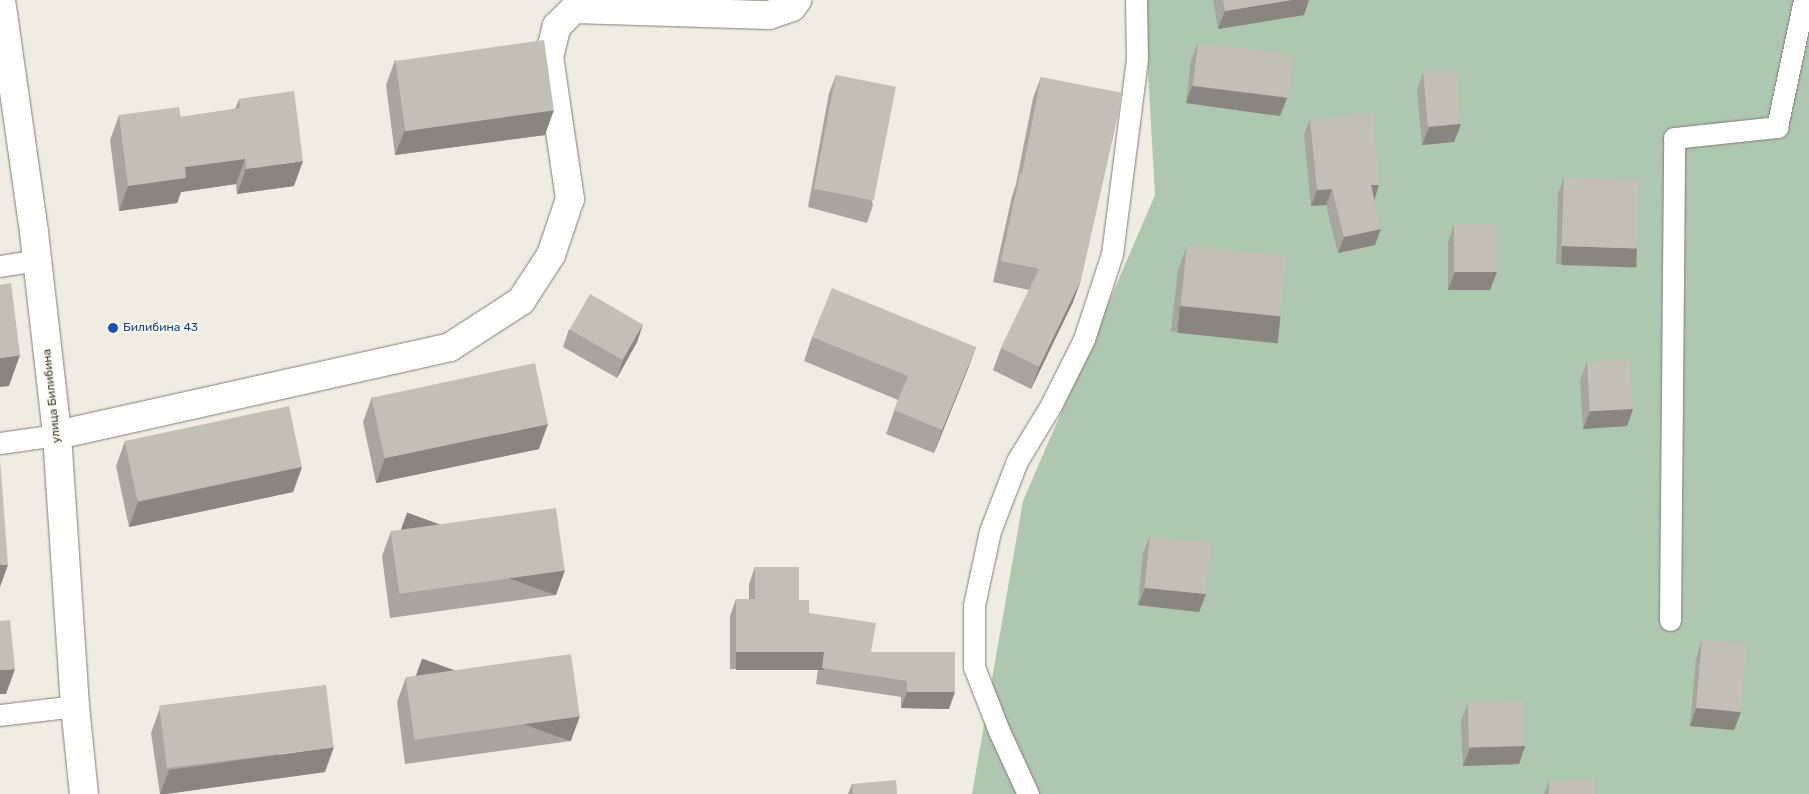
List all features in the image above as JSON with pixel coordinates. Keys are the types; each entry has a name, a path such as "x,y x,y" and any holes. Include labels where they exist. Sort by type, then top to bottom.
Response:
{"street":[{"name":"улица Билибина","path":"1,0 4,54 37,260 57,434 75,706 84,794"},
{"path":"57,434 450,346 521,301 551,255 570,199 549,56 557,26 574,9 769,15 792,7 797,0"}],"lane":[{"path":"1028,794 999,732 974,667 974,605 990,530 1017,461 1051,404 1084,340 1112,254 1136,58 1136,0"},
{"path":"1670,620 1674,138 1777,127 1804,0"},
{"path":"0,266 37,260"},
{"path":"0,443 57,434"},
{"path":"0,715 75,706"}],"green space":[{"path":"1144,0 1809,0 1809,794 972,794 1023,501 1155,195"}],"building":[{"path":"1223,0 1292,0 1225,11"},
{"path":"544,40 554,110 405,131 395,61"},
{"path":"1198,43 1293,55 1288,97 1193,86"},
{"path":"1456,69 1461,124 1428,127 1423,72"},
{"path":"836,75 896,87 874,201 814,189"},
{"path":"1041,77 1123,93 1081,280 1039,367 1001,348 1039,269 1001,261 1020,174 1022,174"},
{"path":"294,91 303,161 246,169 245,159 185,167 186,178 128,186 119,115 179,107 181,117 240,108 239,99"},
{"path":"1373,113 1379,185 1371,185 1381,229 1344,237 1332,189 1317,190 1310,119"},
{"path":"1564,177 1639,180 1637,249 1562,246"},
{"path":"1454,224 1496,224 1496,272 1454,272"},
{"path":"1187,245 1286,255 1280,316 1181,306"},
{"path":"11,283 20,355 0,358 0,285"},
{"path":"832,288 976,347 942,430 894,410 908,376 812,337"},
{"path":"590,294 643,324 622,360 570,330"},
{"path":"1630,359 1633,409 1590,411 1587,361"},
{"path":"535,363 548,424 385,458 372,398"},
{"path":"289,406 302,467 138,502 125,441"},
{"path":"0,459 8,565 0,565"},
{"path":"556,508 565,570 399,594 391,531"},
{"path":"1150,536 1211,542 1205,594 1145,588"},
{"path":"755,567 799,567 799,600 809,600 809,613 876,623 871,652 955,652 955,692 907,692 907,681 822,668 824,652 736,652 736,599 755,599"},
{"path":"10,620 15,669 0,670 0,621"},
{"path":"1702,640 1747,644 1741,712 1696,708"},
{"path":"571,654 580,716 414,740 406,677"},
{"path":"326,685 334,748 167,768 159,705"},
{"path":"1524,701 1525,746 1469,747 1468,702"},
{"path":"1594,779 1595,794 1549,794 1549,781"},
{"path":"896,780 897,794 853,794 852,784"}],"place":[{"name":"Билибина 43","path":"113,328"}]}
